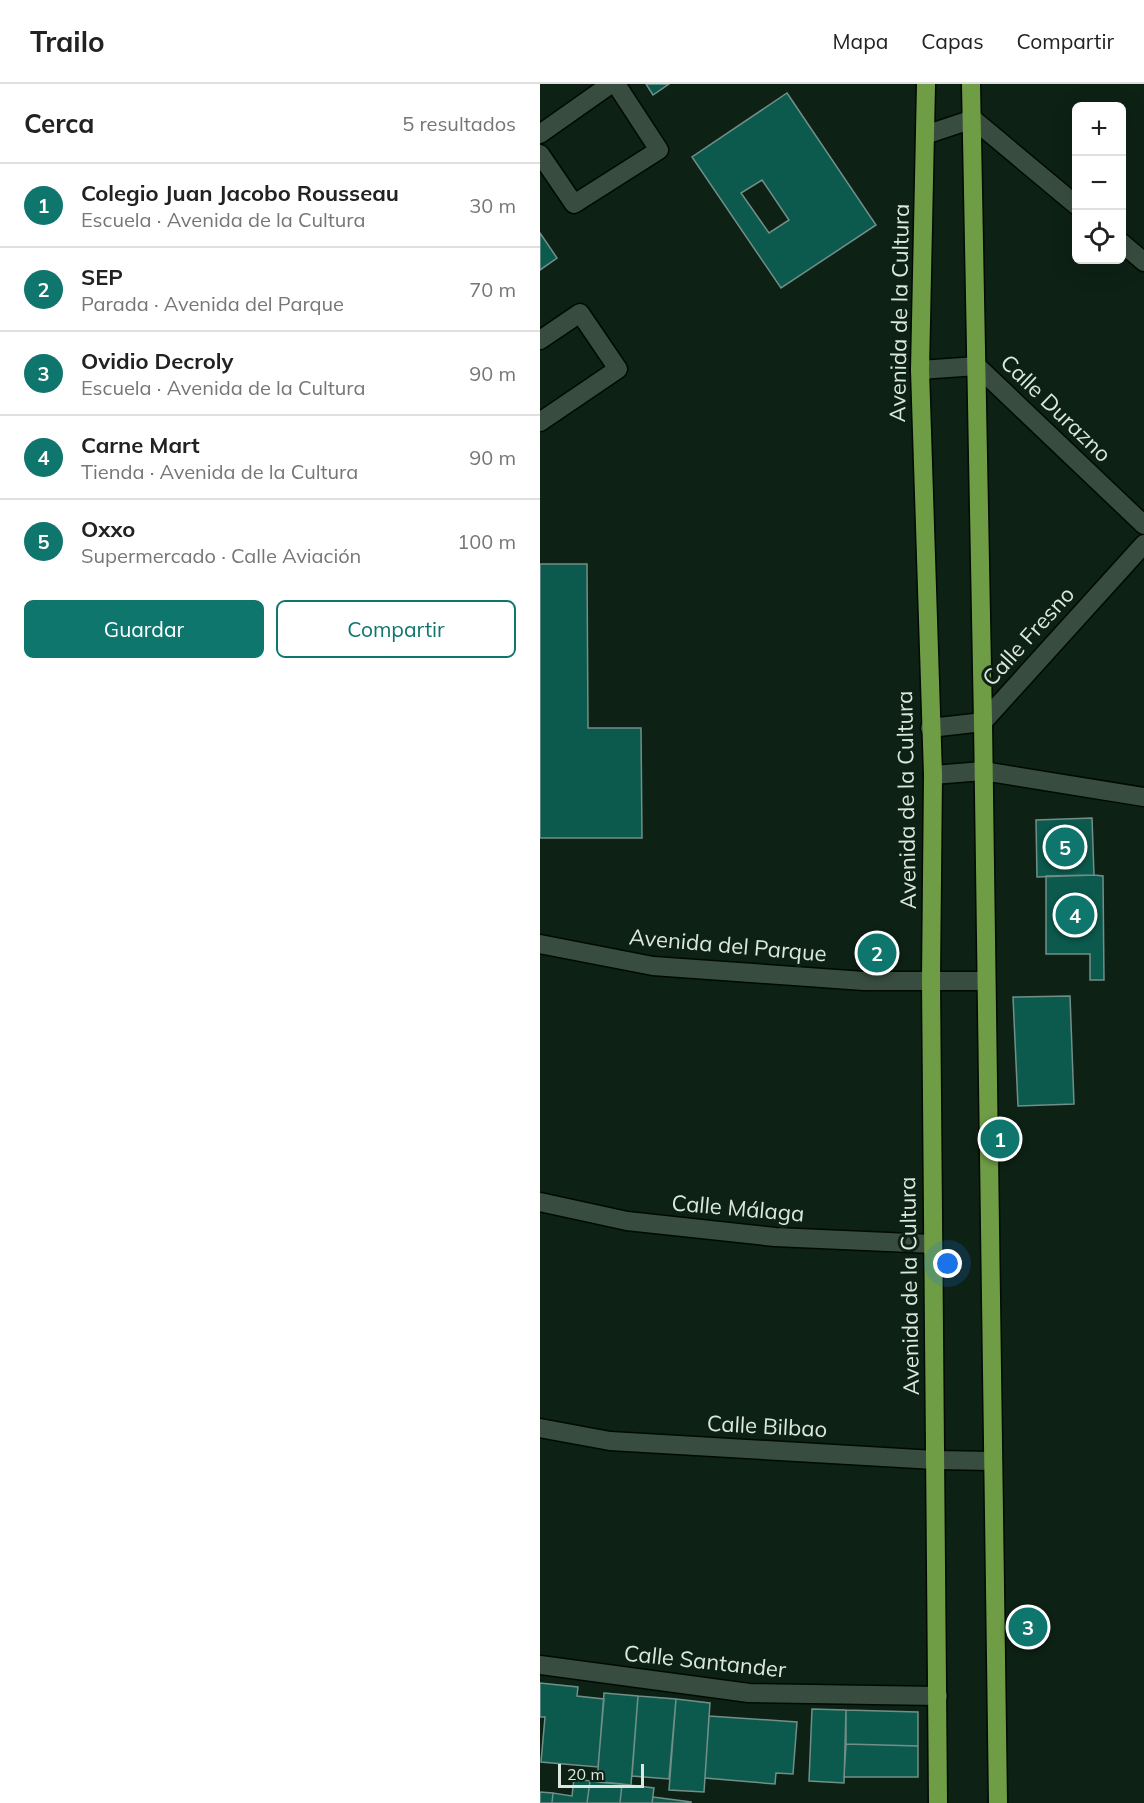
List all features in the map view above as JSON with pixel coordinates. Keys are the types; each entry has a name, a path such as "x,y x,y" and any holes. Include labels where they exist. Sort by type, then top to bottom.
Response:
{"main road":[{"name":"Avenida de la Cultura","path":"926,84 920,370 933,775 931,980 938,1803"},
{"path":"971,84 983,722 998,1803"}],"street":[{"path":"540,134 611,84"},
{"path":"540,154 574,204 659,150 616,84"},
{"path":"925,135 973,118 1072,201"},
{"path":"1126,246 1144,262"},
{"path":"540,340 580,313 618,369 540,422"},
{"name":"Calle Durazno","path":"920,370 976,366 1144,525"},
{"name":"Calle Fresno","path":"930,728 983,722 1144,544"},
{"path":"933,775 983,771 1144,797"},
{"name":"Avenida del Parque","path":"540,944 653,966 864,981 986,981"},
{"name":"Calle Málaga","path":"540,1202 627,1221 763,1236 933,1244"},
{"name":"Calle Bilbao","path":"540,1428 610,1441 935,1460 993,1461"},
{"name":"Calle Santander","path":"540,1665 749,1693 938,1696"}],"building":[{"path":"646,84 669,84 653,95"},
{"path":"787,93 876,225 781,288 692,157","holes":["762,180 789,220 769,233 741,193"]},
{"path":"540,233 557,258 540,270"},
{"path":"540,564 587,564 588,728 641,728 642,838 540,838"},
{"path":"1092,818 1094,875 1037,877 1036,820"},
{"path":"1046,876 1103,876 1104,980 1090,980 1090,954 1046,954"},
{"path":"1070,996 1074,1104 1018,1106 1013,997"},
{"path":"540,1683 578,1687 577,1696 604,1699 598,1767 541,1762 545,1717 540,1717"},
{"path":"604,1693 638,1696 631,1785 597,1782"},
{"path":"638,1696 676,1699 669,1779 632,1776"},
{"path":"676,1699 710,1703 704,1792 669,1790"},
{"path":"812,1709 846,1710 844,1783 809,1781"},
{"path":"846,1710 918,1712 918,1746 846,1744"},
{"path":"709,1716 797,1722 793,1774 776,1773 775,1784 705,1778"},
{"path":"846,1744 918,1746 918,1777 844,1777"},
{"path":"574,1778 590,1781 587,1803 552,1803 553,1793 572,1796"},
{"path":"590,1781 622,1784 620,1803 587,1803"},
{"path":"622,1784 654,1788 652,1803 620,1803"},
{"path":"540,1792 553,1793 552,1803 540,1803"},
{"path":"653,1797 691,1802 691,1803 652,1803"}],"place":[{"name":"Oxxo","path":"1065,847"},
{"name":"Carne Mart","path":"1075,915"},
{"name":"SEP","path":"877,953"},
{"name":"Colegio Juan Jacobo Rousseau","path":"1000,1139"},
{"name":"Ovidio Decroly","path":"1028,1627"}]}
